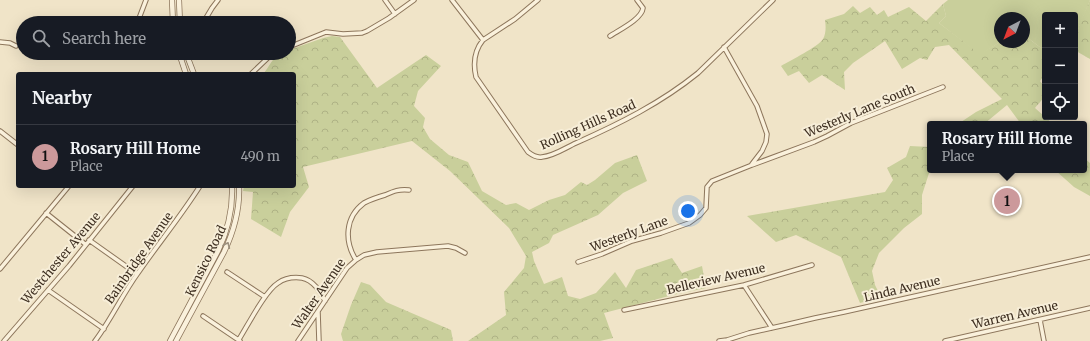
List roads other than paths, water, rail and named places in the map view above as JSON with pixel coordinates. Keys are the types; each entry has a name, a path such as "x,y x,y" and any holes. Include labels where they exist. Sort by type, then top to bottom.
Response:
{"street":[{"path":"140,16 146,0"},
{"path":"172,0 173,16"},
{"path":"179,0 180,16"},
{"path":"207,16 218,0"},
{"path":"385,0 395,14"},
{"path":"296,44 326,32 343,34 362,33 379,25 414,0"},
{"path":"452,0 483,40 538,0"},
{"path":"610,36 641,14 643,8 637,0"},
{"name":"Rolling Hills Road","path":"483,40 479,45 474,61 476,77 528,152 534,156 549,156 635,116 689,80 773,0"},
{"path":"0,42 16,46"},
{"path":"724,47 757,106 767,134 766,142 762,151 752,165"},
{"path":"181,60 185,72"},
{"path":"189,60 193,72"},
{"path":"253,72 266,60"},
{"name":"Westerly Lane South","path":"785,153 827,136 851,123 943,87"},
{"path":"0,131 16,143"},
{"name":"Westerly Lane","path":"578,262 602,254 632,241 689,223 700,215 706,208 707,187 710,183 785,153"},
{"path":"0,269 66,188"},
{"name":"Westchester Avenue","path":"5,341 131,188"},
{"name":"Bainbridge Avenue","path":"95,341 104,329 137,274 165,234 181,215 199,188"},
{"name":"Kensico Road","path":"170,341 224,237 231,213 232,188"},
{"name":"Kensico Road","path":"176,341 230,238 237,214 239,188"},
{"path":"409,190 400,189 372,199 356,211 352,218 348,234 350,248 356,260 364,255 377,252 436,246 448,246 465,253"},
{"path":"46,213 85,244"},
{"path":"89,240 137,274"},
{"name":"Linda Avenue","path":"719,341 1090,257"},
{"name":"Walter Avenue","path":"298,341 347,268 356,260"},
{"name":"Belleview Avenue","path":"624,310 744,285 812,265"},
{"path":"227,272 265,297"},
{"path":"203,316 239,341 265,297 278,282 298,277 306,279 311,282 325,301"},
{"path":"744,285 772,328"},
{"path":"48,290 104,329"},
{"name":"Warren Avenue","path":"945,341 1090,308"},
{"path":"318,311 320,341"},
{"path":"1040,320 1044,341"}],"place":[{"name":"Rosary Hill Home","path":"1007,201"}]}
